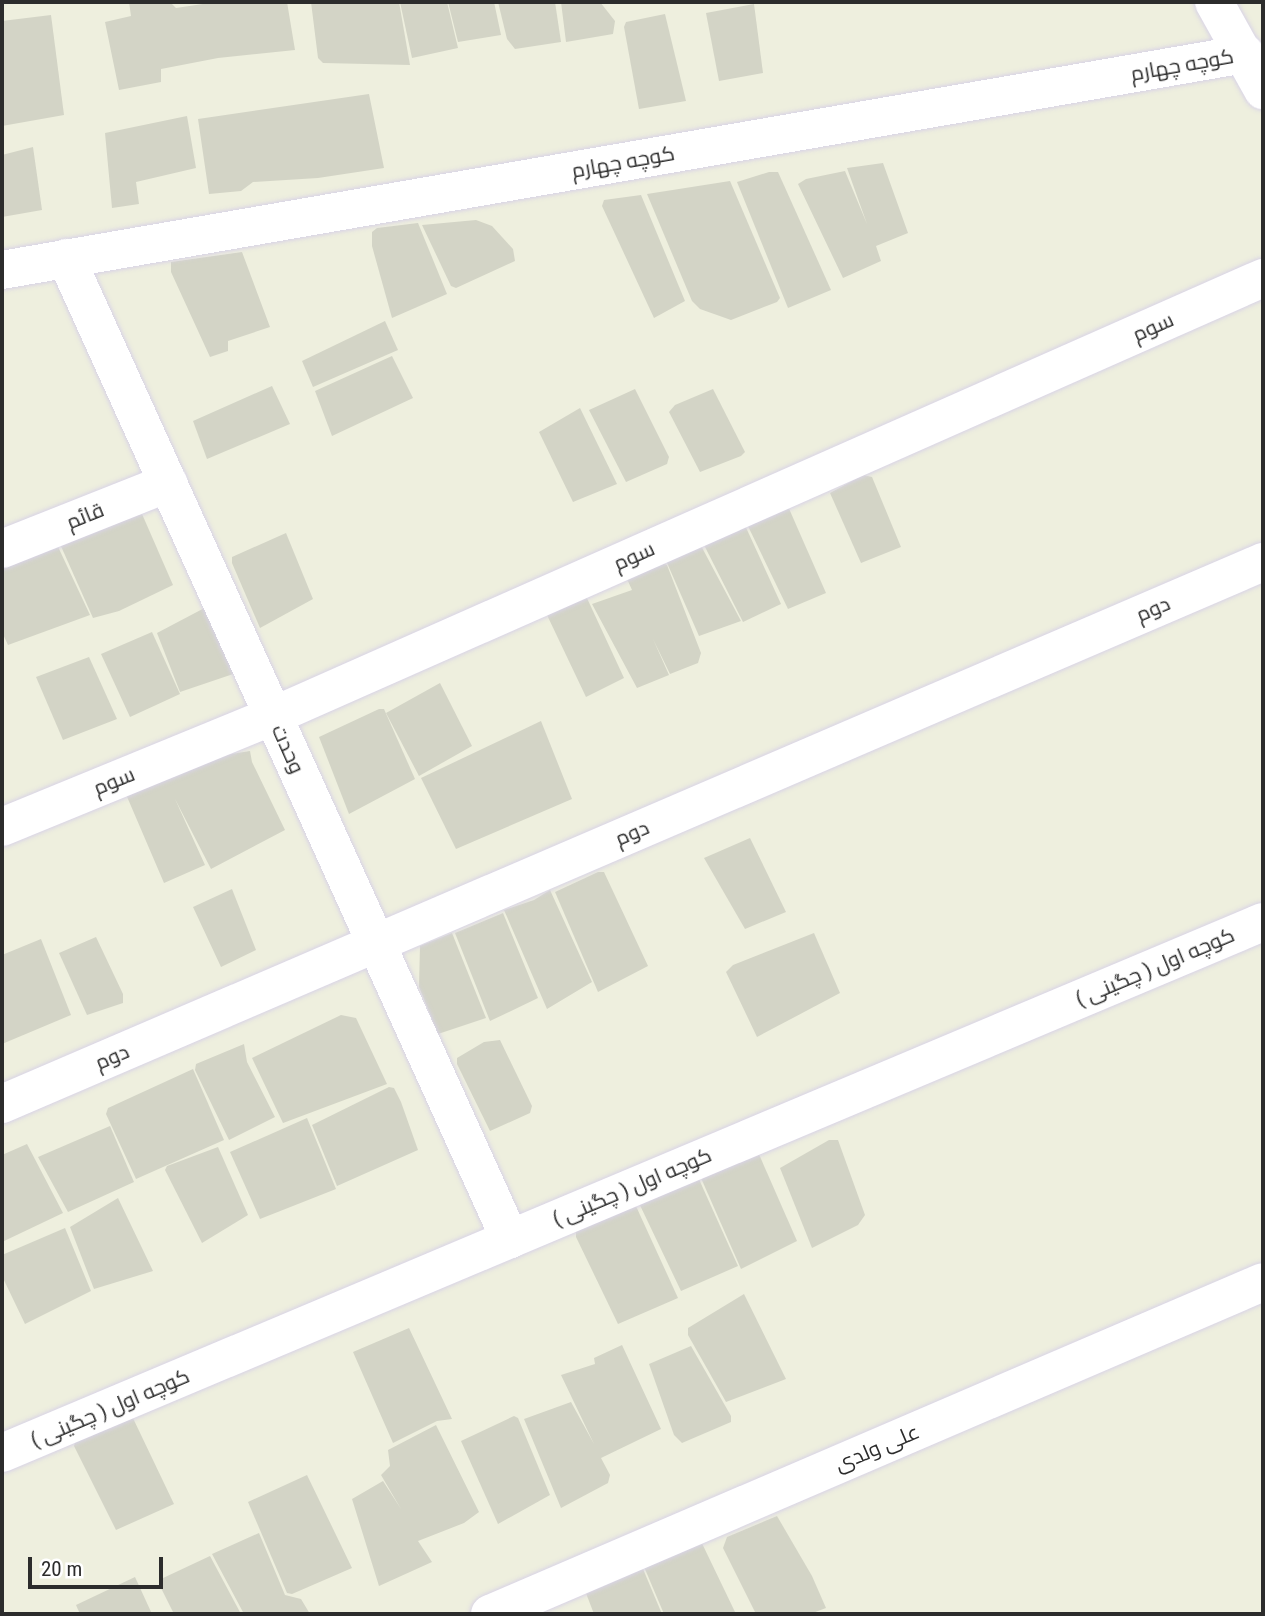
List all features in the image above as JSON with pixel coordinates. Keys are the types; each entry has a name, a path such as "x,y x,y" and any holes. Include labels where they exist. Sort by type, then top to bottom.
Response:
{"street":[{"path":"1214,2 1263,90"},
{"name":"کوچه چهارم","path":"2,270 1245,54"},
{"name":"وحدت","path":"66,258 510,1239"},
{"name":"سوم","path":"2,827 273,716 1263,278"},
{"name":"قائم","path":"2,549 168,483"},
{"name":"دوم","path":"2,1104 1263,562"},
{"name":"کوچه اول ( چگینی )","path":"2,1453 1263,922"},
{"name":"علی ولدی","path":"491,1614 1263,1282"}],"building":[{"path":"129,2 170,2 176,8 216,2 287,2 295,50 218,58 161,69 161,82 119,90 105,22 131,16"},
{"path":"311,2 399,2 410,65 323,63 318,58"},
{"path":"400,2 447,2 458,48 412,58"},
{"path":"448,2 494,2 501,35 458,42"},
{"path":"498,2 555,2 561,42 515,49 507,39"},
{"path":"561,2 600,2 615,21 613,34 566,42"},
{"path":"754,4 763,73 719,81 706,13"},
{"path":"665,14 686,101 639,109 624,27 626,22"},
{"path":"51,15 64,115 2,126 2,21"},
{"path":"369,94 384,168 318,178 253,182 241,191 209,194 198,119"},
{"path":"187,116 196,168 136,182 139,204 112,208 105,133"},
{"path":"33,147 42,210 2,217 2,155"},
{"path":"883,163 908,233 876,246 881,261 843,278 798,184 806,179 845,171 867,224 847,168"},
{"path":"769,172 778,172 831,290 788,308 737,182"},
{"path":"730,181 780,298 777,302 731,320 700,309 692,301 647,194"},
{"path":"641,195 685,301 654,318 602,206 604,200"},
{"path":"476,220 492,226 513,249 515,261 456,288 451,286 422,225"},
{"path":"418,223 447,294 392,318 372,246 372,232 377,228"},
{"path":"242,252 270,327 228,341 228,351 210,357 171,272 171,262"},
{"path":"385,321 398,350 313,387 302,361"},
{"path":"392,356 413,398 332,436 315,391"},
{"path":"272,386 290,424 207,459 193,421"},
{"path":"635,389 669,457 667,464 626,482 589,410"},
{"path":"713,389 745,452 700,472 669,412 675,405"},
{"path":"580,408 617,484 573,502 539,432"},
{"path":"863,475 872,477 901,547 861,563 830,493"},
{"path":"787,504 826,593 788,609 746,522"},
{"path":"142,514 173,585 119,611 93,618 56,535"},
{"path":"743,521 781,604 743,622 701,539"},
{"path":"286,533 313,599 260,628 232,563 232,557"},
{"path":"53,536 90,615 8,645 2,632 2,557"},
{"path":"698,540 741,621 699,636 664,556"},
{"path":"662,563 667,565 701,653 698,663 670,674 653,639 669,675 637,688 592,604 632,590 627,579"},
{"path":"586,596 624,678 586,697 547,615"},
{"path":"212,604 242,671 180,692 157,633"},
{"path":"152,632 180,694 130,717 101,654"},
{"path":"89,657 117,719 63,740 36,677"},
{"path":"440,683 472,746 419,776 386,713"},
{"path":"384,709 415,779 349,814 319,737"},
{"path":"541,721 572,799 456,849 421,778"},
{"path":"250,751 252,762 285,830 211,869 175,799 205,865 164,883 122,785 206,758"},
{"path":"750,838 786,912 745,929 704,858"},
{"path":"598,872 604,872 648,966 598,992 555,892"},
{"path":"232,889 256,950 221,967 193,907"},
{"path":"550,890 592,982 547,1009 504,910 534,900"},
{"path":"503,913 538,998 490,1021 455,933"},
{"path":"452,933 486,1018 438,1034 419,987 420,946"},
{"path":"814,933 840,993 757,1037 726,972 733,965"},
{"path":"96,937 123,994 123,1003 87,1015 59,953"},
{"path":"41,939 71,1015 2,1044 2,955"},
{"path":"341,1015 356,1018 387,1084 283,1123 252,1058"},
{"path":"500,1040 532,1106 530,1113 490,1131 457,1064 457,1058 484,1042"},
{"path":"244,1044 247,1062 275,1117 229,1140 195,1070 196,1064"},
{"path":"193,1069 224,1140 136,1179 106,1114 108,1108"},
{"path":"389,1087 394,1088 401,1102 418,1150 337,1186 312,1125"},
{"path":"307,1118 336,1189 260,1219 230,1152"},
{"path":"110,1126 134,1182 68,1212 38,1157"},
{"path":"829,1140 838,1140 865,1215 858,1225 812,1248 780,1168"},
{"path":"27,1144 63,1213 2,1242 2,1155"},
{"path":"218,1147 248,1215 202,1243 165,1170 167,1166"},
{"path":"758,1152 797,1241 741,1269 701,1178"},
{"path":"698,1177 738,1266 681,1291 637,1199"},
{"path":"118,1198 153,1271 94,1289 70,1227"},
{"path":"635,1204 678,1298 618,1324 576,1237 576,1227"},
{"path":"65,1228 91,1291 25,1324 2,1276 2,1255"},
{"path":"744,1294 786,1379 726,1402 688,1335 688,1328"},
{"path":"409,1328 452,1419 437,1421 393,1443 353,1352"},
{"path":"622,1345 661,1429 601,1458 610,1475 608,1483 561,1508 524,1419 571,1402 594,1444 561,1375 595,1364 594,1358"},
{"path":"691,1346 731,1416 731,1422 682,1443 674,1435 649,1364"},
{"path":"131,1414 174,1504 116,1530 74,1446 76,1440"},
{"path":"514,1416 518,1418 550,1495 498,1524 461,1441"},
{"path":"436,1425 479,1512 464,1523 418,1541 432,1562 379,1586 352,1499 383,1481 401,1509 381,1475 390,1466 388,1450"},
{"path":"307,1475 352,1568 292,1594 287,1593 248,1502"},
{"path":"777,1516 812,1576 826,1608 810,1614 756,1614 723,1548 727,1537"},
{"path":"259,1533 285,1595 301,1599 310,1614 244,1614 212,1554"},
{"path":"697,1533 736,1614 664,1614 642,1562"},
{"path":"210,1556 241,1614 174,1614 159,1584 161,1579"},
{"path":"643,1569 662,1614 594,1614 584,1588"},
{"path":"135,1577 152,1614 80,1614 76,1605"}]}
